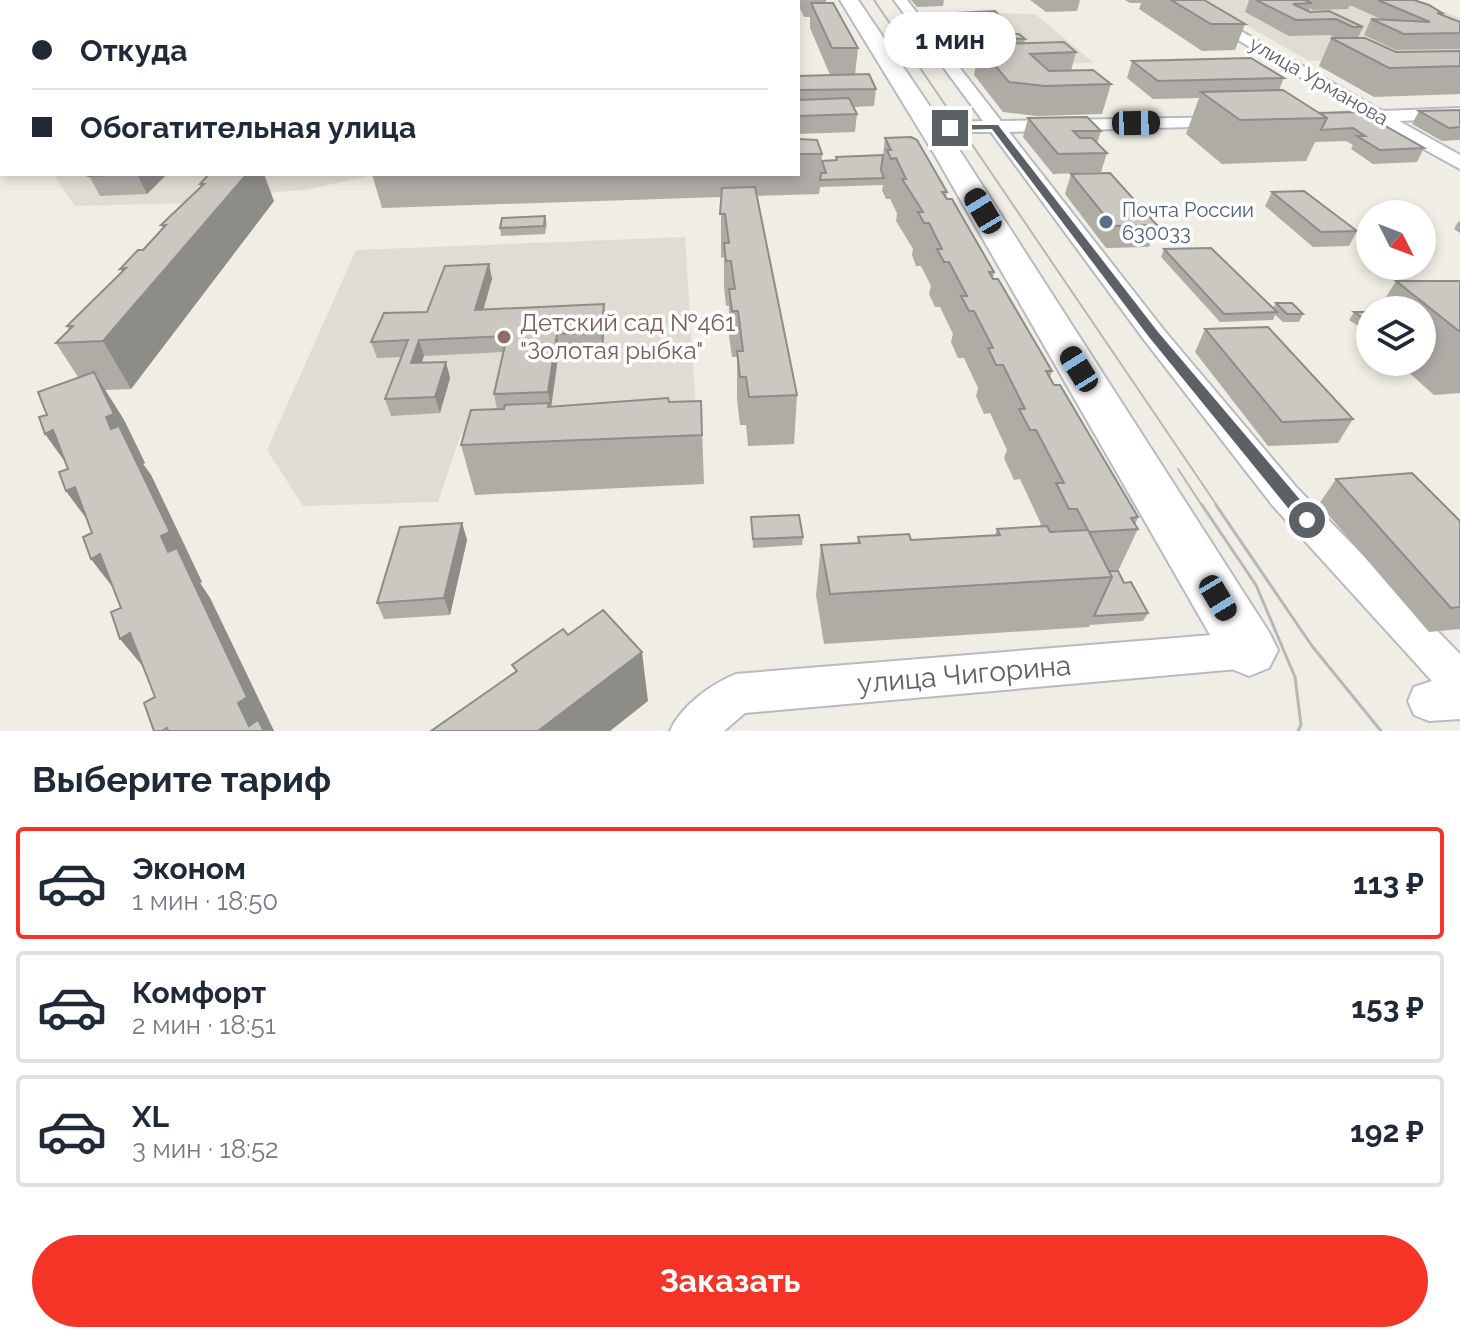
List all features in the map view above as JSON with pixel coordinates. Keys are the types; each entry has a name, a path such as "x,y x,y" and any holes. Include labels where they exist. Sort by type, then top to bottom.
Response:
{"street":[{"path":"849,0 932,128 1249,650"},
{"path":"900,0 1154,335 1450,694"},
{"name":"улица Урманова","path":"1177,0 1460,163"},
{"path":"1321,118 1460,113"},
{"path":"932,128 1245,120"},
{"name":"улица Чигорина","path":"692,731 736,694 1249,650"}],"shaded area":[{"path":"1201,0 1416,0 1460,18 1460,57 1309,61"},
{"path":"1035,14 1094,63 978,66 936,16"},
{"path":"54,176 368,176 305,190 223,196 190,203 75,206"},
{"name":"Детский сад №461 \"Золотая рыбка\"","path":"685,237 697,424 461,434 438,502 303,506 267,450 356,250"}],"building":[{"path":"1171,0 1204,0 1245,24 1211,24"},
{"path":"1256,0 1305,0 1312,3 1293,4 1310,12 1329,11 1363,27 1353,27 1336,19 1296,20"},
{"path":"1378,0 1414,0 1429,5 1442,13 1437,13 1460,22 1460,33 1404,34 1371,19 1430,22"},
{"path":"811,3 833,3 858,48 832,48"},
{"path":"995,11 999,15 988,15 1008,34 1019,34 1025,39 981,38 957,13"},
{"path":"1331,38 1365,38 1396,52 1460,51 1460,66 1389,68"},
{"path":"1064,42 1076,52 1030,54 1049,71 1093,70 1111,84 1045,86 1009,82 979,47 996,44"},
{"path":"1251,58 1284,78 1158,81 1132,61"},
{"path":"869,74 876,89 800,90 800,76"},
{"path":"1283,90 1327,118 1240,120 1201,92"},
{"path":"849,98 857,114 800,116 800,100"},
{"path":"1460,110 1460,127 1449,128 1419,111"},
{"path":"1361,112 1424,148 1380,150 1357,136 1365,136 1353,128 1321,130 1327,118 1320,113"},
{"path":"1087,117 1101,131 1073,131 1080,138 1092,138 1107,153 1058,154 1028,118"},
{"path":"911,137 917,140 947,192 942,192 947,199 952,199 994,272 989,272 993,279 998,279 1052,371 1046,371 1054,385 1060,385 1138,517 1131,518 1138,529 1089,532 1077,509 1069,509 1056,483 1064,483 1036,430 1030,430 1019,409 1025,409 1003,365 996,365 988,348 993,348 974,311 969,311 961,296 967,296 949,262 944,262 937,249 942,249 929,223 924,223 918,212 923,212 902,179 906,179 896,158 891,159 887,150 891,150 885,138"},
{"path":"800,139 817,140 822,154 800,154"},
{"path":"883,155 881,170 884,178 820,180 821,173 826,173 822,161 837,160 836,157"},
{"path":"1110,173 1157,225 1113,226 1071,174"},
{"path":"207,176 245,176 103,341 56,343 73,326 67,326 126,268 120,269 138,250 143,250 166,225 161,225 204,184 200,184"},
{"path":"755,187 797,395 749,397 746,377 740,377 737,351 743,351 738,311 732,311 729,289 735,289 731,261 726,261 724,243 729,243 725,214 720,214 722,188"},
{"path":"1304,191 1356,231 1321,232 1272,192"},
{"path":"545,216 544,226 500,228 502,218"},
{"path":"1211,248 1277,312 1224,314 1164,249"},
{"path":"489,264 475,310 604,304 601,332 557,334 548,392 494,394 507,336 419,340 411,363 446,362 435,397 385,399 408,340 371,342 384,313 427,312 445,266"},
{"path":"1396,281 1460,281 1460,332 1436,313 1436,296 1415,296"},
{"path":"1276,303 1292,303 1303,314 1287,314"},
{"path":"1268,327 1353,419 1282,422 1205,329"},
{"path":"94,372 114,414 106,417 111,429 119,426 170,532 161,536 168,552 177,548 247,697 238,703 249,726 258,720 264,731 168,731 167,728 154,731 144,703 155,697 130,633 120,639 111,612 121,608 100,554 91,559 83,537 92,533 75,487 66,491 59,472 68,469 53,430 45,434 39,417 47,415 38,392"},
{"path":"668,398 669,402 701,401 702,435 461,445 471,410 504,409 505,405 549,403 548,407"},
{"path":"1412,473 1460,521 1460,607 1451,608 1336,479"},
{"path":"799,515 803,537 753,539 751,517"},
{"path":"462,523 444,598 377,603 400,527"},
{"path":"1047,526 1050,532 1088,530 1112,577 830,594 821,545 860,543 858,537 909,534 911,540 1000,535 997,529"},
{"path":"1109,571 1118,571 1124,583 1131,582 1148,613 1094,616 1112,577"},
{"path":"603,610 642,652 538,731 431,731 517,671 512,665 563,629 568,635"}],"tram line":[{"path":"874,0 1218,507"},
{"path":"1178,469 1203,507"},
{"path":"1202,505 1256,585 1295,677 1301,725 1298,731"},
{"path":"1216,505 1312,646 1381,731"}],"place":[{"name":"Почта России 630033","path":"1106,222"},
{"name":"Детский сад №461 \"Золотая рыбка\"","path":"504,337"}],"route":[{"path":"950,128 995,127 1154,335 1307,520"}]}
